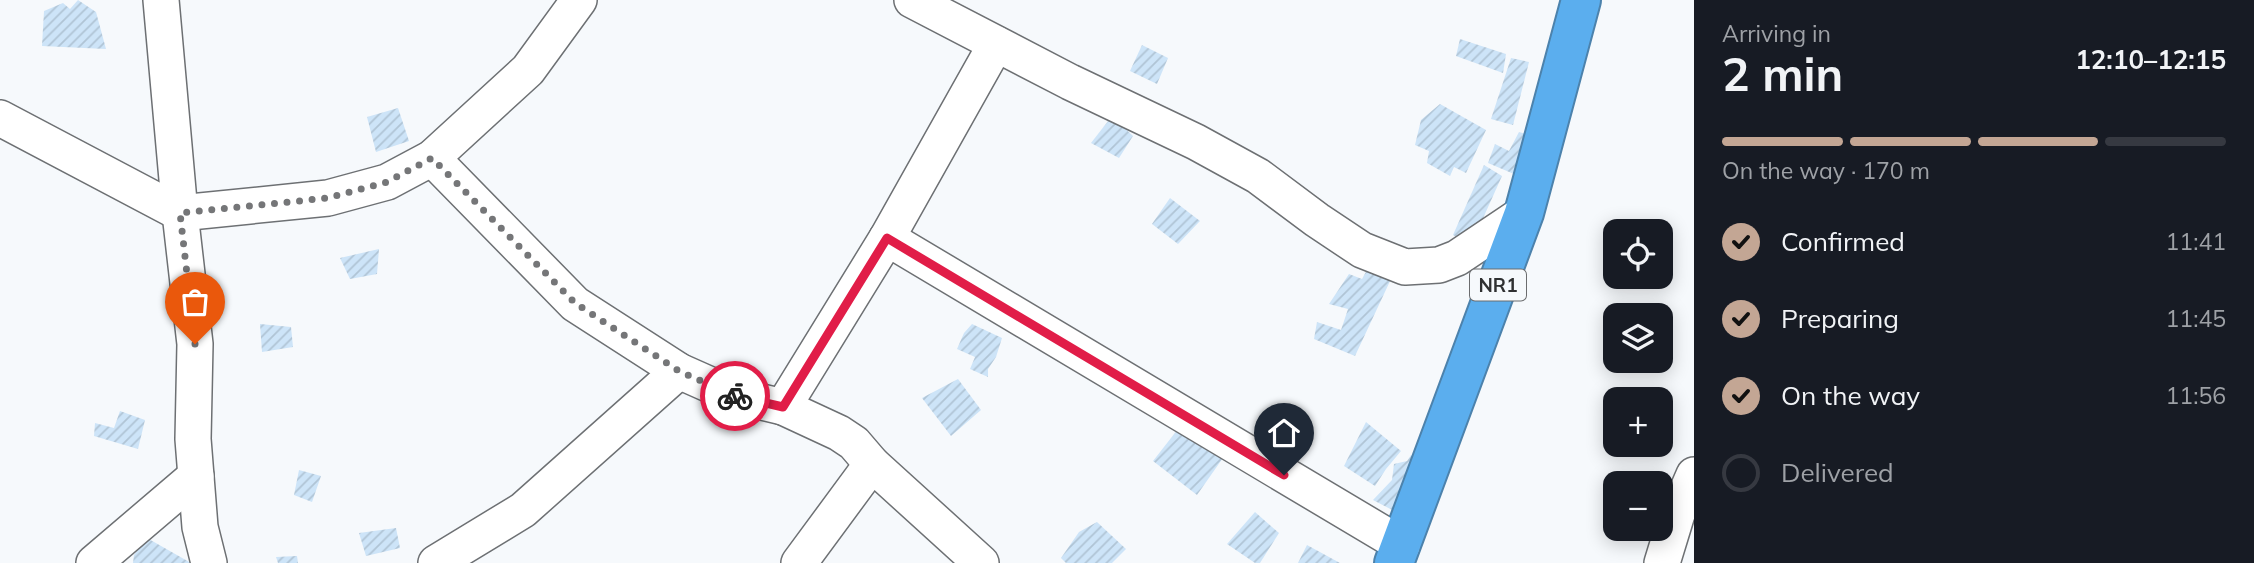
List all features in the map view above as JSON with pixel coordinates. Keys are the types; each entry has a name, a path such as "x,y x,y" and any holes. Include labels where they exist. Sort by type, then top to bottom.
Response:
{"highway":[{"name":"NR1","path":"1398,554 1524,213 1581,0"}],"street":[{"path":"161,0 195,344 193,439 200,527 209,563"},
{"path":"0,118 180,213 328,198 387,182 432,158 528,70 579,0"},
{"path":"912,0 1258,176 1362,250 1405,267 1439,265 1457,258 1524,213"},
{"path":"783,407 887,238 996,44"},
{"path":"432,158 575,303 679,371 733,395 783,407 839,433 854,443 872,464 981,563"},
{"path":"887,238 1398,554"},
{"path":"436,563 523,510 679,371"},
{"path":"799,563 872,464"},
{"path":"1662,563 1677,514 1694,475"},
{"path":"94,563 196,476"}],"building":[{"path":"78,0 96,12 106,49 42,46 44,11 63,3 70,9"},
{"path":"1460,39 1506,54 1503,73 1456,56"},
{"path":"1142,45 1168,58 1157,84 1130,71"},
{"path":"1511,58 1529,62 1513,125 1491,119"},
{"path":"1440,104 1486,130 1466,173 1454,167 1450,176 1427,163 1429,151 1415,145 1421,120"},
{"path":"398,108 409,141 376,152 367,117"},
{"path":"1112,116 1133,136 1119,158 1091,143"},
{"path":"1519,132 1537,137 1521,177 1488,163 1495,144 1509,151"},
{"path":"1484,165 1502,176 1471,245 1453,235"},
{"path":"1170,198 1200,221 1178,244 1152,224"},
{"path":"379,249 377,274 350,279 340,258"},
{"path":"1367,270 1391,279 1355,356 1314,339 1317,322 1341,330 1348,309 1329,304 1349,274 1362,279"},
{"path":"260,324 291,327 293,347 262,352"},
{"path":"972,324 1002,338 996,357 988,369 988,377 970,369 975,357 957,349 964,333"},
{"path":"958,379 981,410 951,436 922,398"},
{"path":"120,411 145,420 138,449 94,436 95,423 114,428"},
{"path":"1366,422 1401,451 1375,486 1344,466"},
{"path":"1178,429 1225,455 1197,495 1153,461"},
{"path":"1411,455 1424,467 1400,514 1373,500 1392,480 1394,464 1407,461"},
{"path":"299,470 321,476 312,502 294,495"},
{"path":"1255,512 1279,533 1260,563 1255,563 1227,544"},
{"path":"1097,522 1126,549 1112,563 1066,563 1061,558 1079,532"},
{"path":"396,528 400,548 366,556 359,533"},
{"path":"147,538 191,563 133,563 134,555"},
{"path":"1307,545 1340,563 1298,563"},
{"path":"297,556 298,563 278,563 276,557"}],"way so far":[{"path":"195,344 180,213 328,198 387,182 432,158 575,303 679,371 735,396"}],"route":[{"path":"735,396 783,407 887,238 1284,475"}]}
